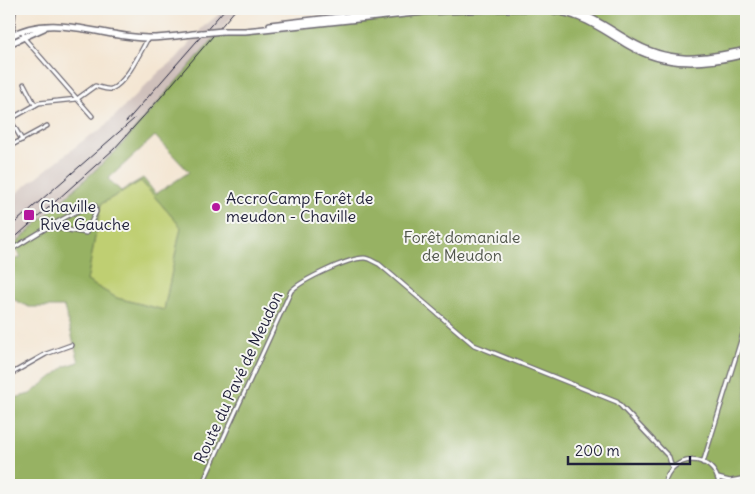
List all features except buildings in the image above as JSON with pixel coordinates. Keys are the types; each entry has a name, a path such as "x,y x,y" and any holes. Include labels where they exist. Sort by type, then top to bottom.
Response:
{"main road":[{"path":"9,15 11,9"},
{"path":"9,55 11,9"},
{"path":"10,40 23,33 47,27 148,38 223,31 245,31 408,9"},
{"path":"379,12 489,9"},
{"path":"496,9 542,9 575,15 637,50 674,62 711,62 746,54"},
{"path":"567,9 588,16 634,44 657,54 678,59 702,59 746,50"}],"street":[{"path":"23,33 30,44 92,116"},
{"path":"22,140 10,122 35,105 77,99 95,86 109,90 120,82 148,38"},
{"path":"24,84 35,105"},
{"path":"14,144 47,126"},
{"path":"9,251 50,227 86,206 95,206 96,212 86,233 50,227"},
{"name":"Route du Pavé de Meudon","path":"202,485 291,291 300,284 350,261 364,258 379,264 474,345 616,402 669,457 672,468"},
{"path":"703,463 746,324"},
{"path":"9,375 46,354 71,346"},
{"path":"664,485 672,468 688,460 703,463 712,469 720,485 746,478"},
{"path":"718,478 730,481"}],"shaded area":[{"path":"221,9 239,9 135,131 97,170 9,249 9,199 89,136 100,131 159,72 175,60 202,28 217,16"}],"green space":[{"name":"Forêt domaniale de Meudon","path":"380,9 746,9 746,485 9,485 9,406 11,399 30,394 66,366 79,362 64,307 29,307 9,297 9,262 21,257 14,245 116,151 215,37 380,20","holes":["155,136 189,172 156,194 143,178 121,191 108,179","141,181 181,227 164,310 117,298 87,281 101,204"]},
{"path":"141,181 181,227 164,310 117,298 87,281 101,204"}],"railway":[{"path":"126,122 225,9"},
{"path":"9,243 114,149 236,9"},
{"path":"9,228 134,119"}],"place":[{"name":"AccroCamp Forêt de meudon - Chaville","path":"216,207"},
{"name":"Chaville Rive Gauche","path":"29,215"}]}
